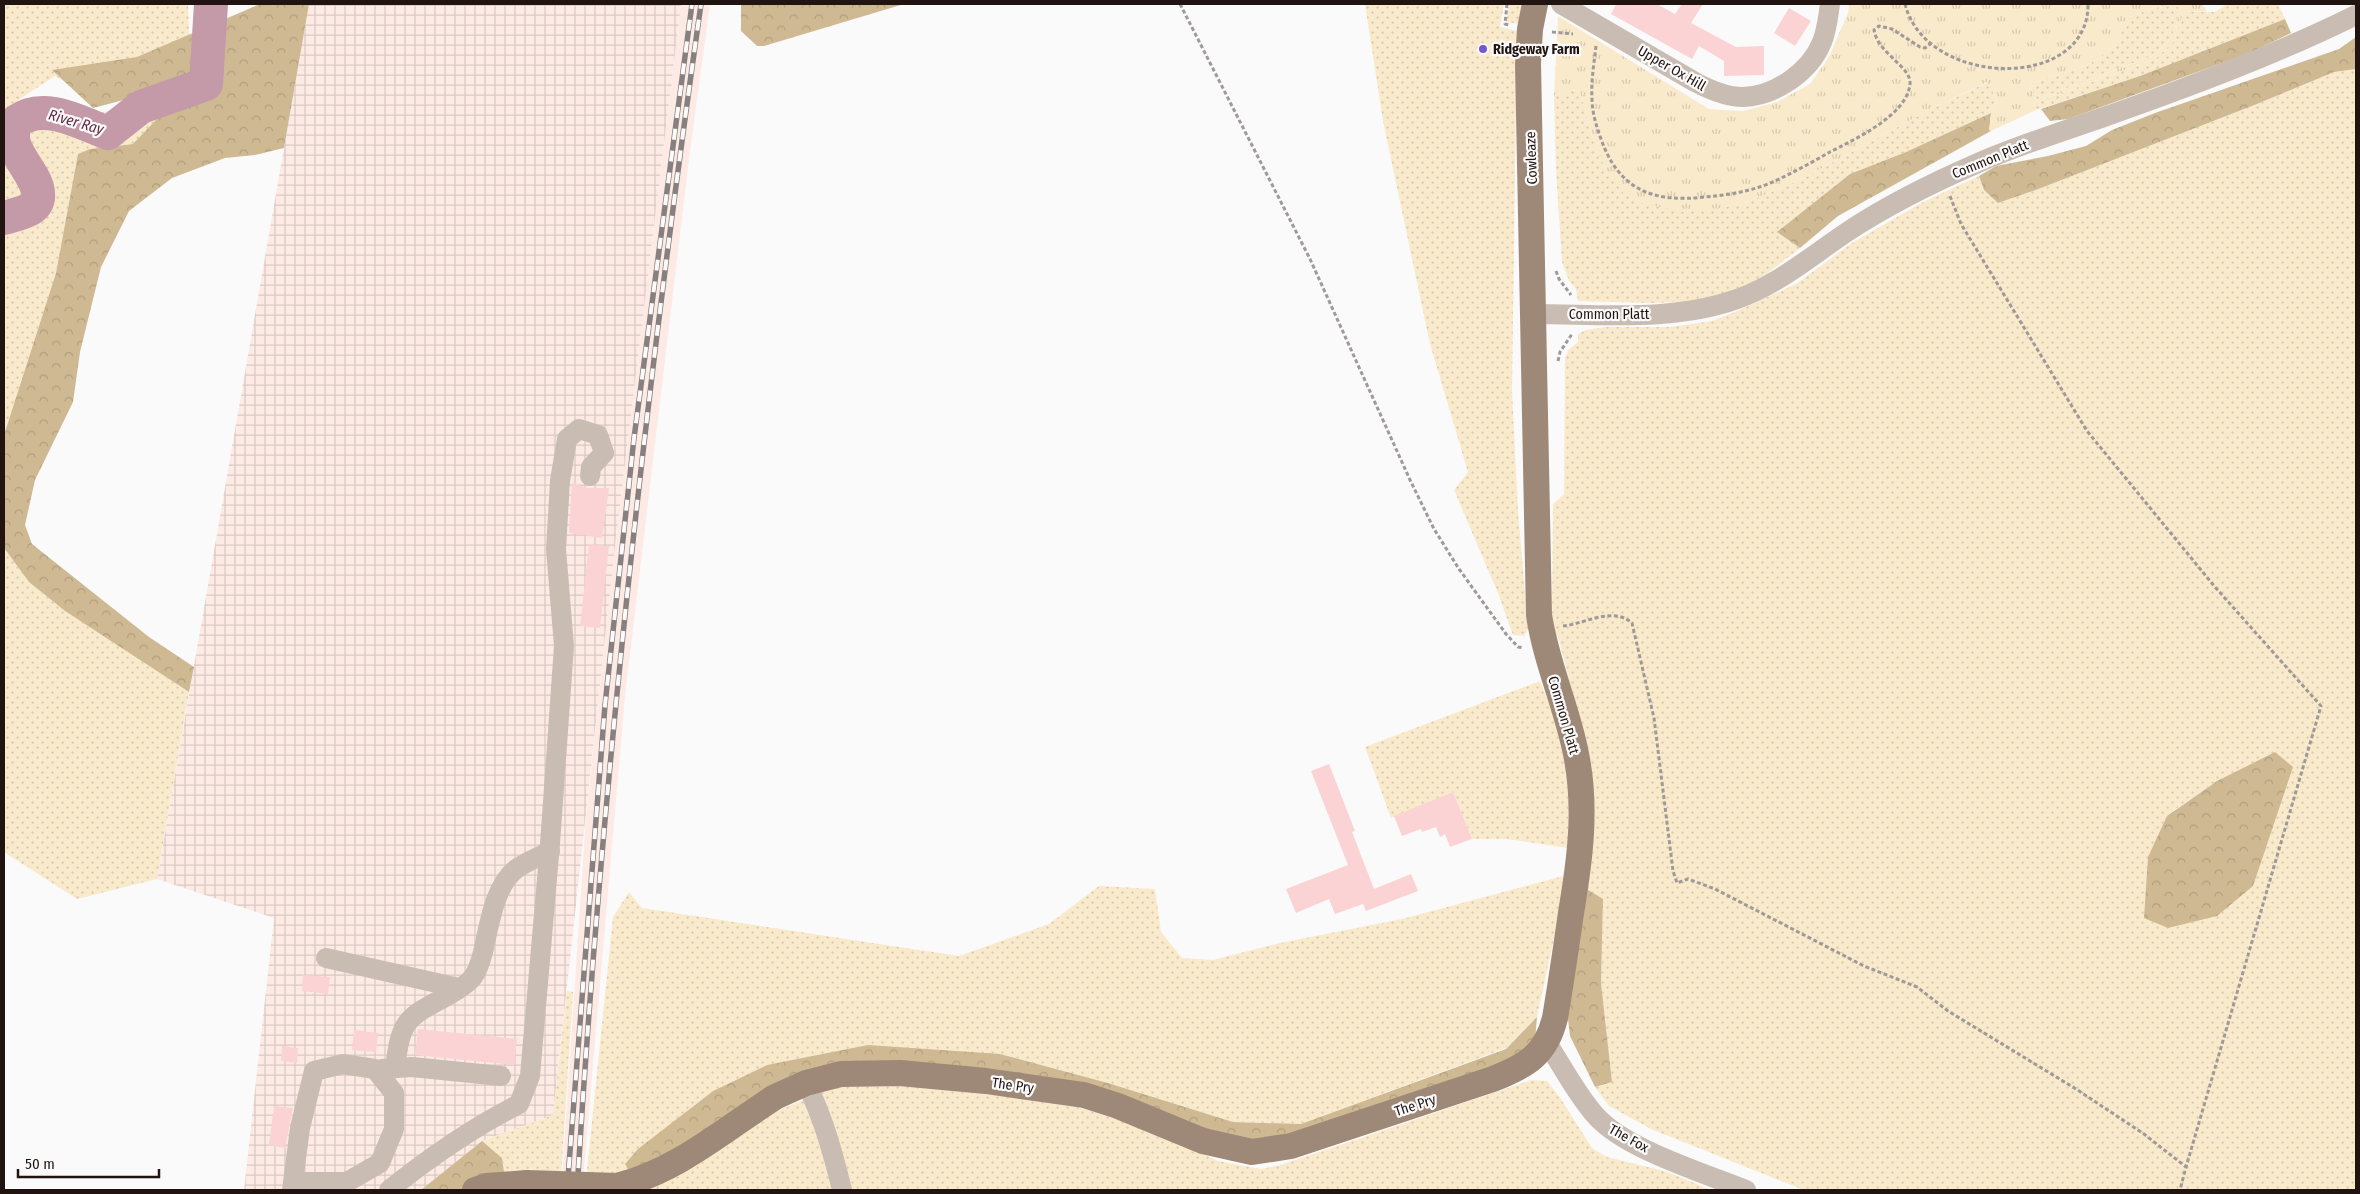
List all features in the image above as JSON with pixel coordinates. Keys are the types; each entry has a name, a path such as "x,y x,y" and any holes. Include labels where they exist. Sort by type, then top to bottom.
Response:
{"main road":[{"name":"Cowleaze","path":"1534,314 1528,64 1530,28 1535,4"},
{"name":"Common Platt","path":"1534,314 1541,628 1546,654 1565,710 1576,754 1583,818 1579,861 1555,1018 1547,1043"},
{"name":"The Pry","path":"475,1190 487,1186 527,1182 617,1186 637,1182 668,1166 775,1097 806,1083 841,1074 890,1073 986,1081 1084,1095 1118,1106 1204,1141 1252,1152 1292,1146 1493,1079 1530,1061 1547,1043"}],"street":[{"name":"Upper Ox Hill","path":"1561,4 1706,88 1730,96 1743,97 1771,90 1786,83 1802,71 1815,56 1822,42 1827,26 1830,4"},
{"name":"Common Platt","path":"1534,314 1679,313 1736,300 1779,280 1873,215 1943,178 2016,147 2224,72 2320,33 2356,16"},
{"path":"389,1190 430,1158 483,1122 519,1104 530,1076 550,851 564,646 556,549 560,481 567,439 579,429 598,435 604,453 591,467 590,476"},
{"path":"501,1076 412,1067 385,1068 343,1064 314,1071 300,1128 292,1186 347,1182 380,1163 394,1128 394,1094 385,1068 398,1043 405,1022 473,977 484,949 491,915 501,889 515,870 550,851"},
{"path":"326,958 459,988"},
{"name":"The Fox","path":"1547,1043 1596,1117 1617,1134 1643,1148 1746,1190"},
{"path":"806,1083 819,1110 842,1190"}],"path":[{"path":"1180,4 1310,258 1434,529 1506,634 1518,647 1546,654"},
{"path":"1905,4 1913,23 1930,44 1944,54 1962,62 1997,68 2014,68 2045,62 2071,48 2086,24 2088,4"},
{"path":"1599,26 1591,97 1595,121 1604,147 1614,167 1630,183 1649,194 1676,199 1734,194 1767,184 1796,170 1889,117 1906,95 1910,86 1910,79 1900,65 1878,44 1874,30 1879,26 1892,29 1920,47 1926,48 1930,44"},
{"path":"1943,178 1961,224 2087,431 2215,586 2321,706 2180,1190"},
{"path":"1541,628 1552,624 1565,626 1591,618 1614,616 1626,618 1632,623 1654,718 1673,871 1677,882 1688,879 1715,889 1864,966 1917,987 1948,1011 2076,1089 2144,1134 2186,1167"}],"shaded area":[{"path":"309,4 681,4 616,537 553,1115 482,1141 421,1190 244,1190 274,918 157,879"},
{"path":"681,4 710,4 689,159 625,696 583,1180 562,1178 586,816 616,537"}],"green space":[{"path":"4,4 188,4 190,55 90,97 55,76 9,106 4,117"},
{"path":"260,4 309,4 284,148 255,155 225,158 172,178 129,211 101,267 80,352 73,402 35,480 25,525 32,544 149,637 194,667 189,692 65,611 29,582 4,548 4,435 56,273 78,154 90,149 133,144 192,82 93,108 52,70 137,57"},
{"path":"741,4 904,4 764,46 757,46 741,31"},
{"path":"1365,4 1504,4 1500,27 1517,31 1512,391 1518,511 1528,629 1524,636 1513,635 1498,593 1454,490 1468,472 1430,344 1383,121"},
{"path":"1509,4 1525,4 1521,24 1506,22"},
{"path":"1849,4 2173,4 2202,4 2207,11 2184,11 2173,42 2155,59 2034,103 2036,110 1989,132 1991,113 1997,100 1987,82 1929,110 1800,180 1737,206 1684,212 1642,203 1624,194 1607,171 1595,146 1580,92 1574,90 1554,96 1558,16 1709,109 1743,111 1777,102 1810,84 1829,57 1848,13","holes":["2173,4 2178,7 2177,22 2172,35 2152,56 2035,100 2030,84 2079,68 2099,59 2118,42 2125,21 2129,17 2150,9"]},
{"path":"2174,4 2178,7 2175,29 2168,41 2152,56 2035,100 2030,84 2079,68 2099,59 2118,42 2125,21 2129,17 2150,9"},
{"path":"2227,4 2278,4 2285,19 2140,76 2036,110 2034,103 2155,59 2173,42 2184,11 2215,12"},
{"path":"2285,19 2291,33 2247,54 2068,119 2050,121 2041,109 2140,76"},
{"path":"2356,37 2356,69 2334,72 2257,104 1998,203 1984,190 1979,176 1996,166 2048,156 2086,146 2112,130 2155,113 2339,49"},
{"path":"2356,69 2356,1186 2353,1190 1804,1190 1651,1129 1609,1106 1595,1087 1612,1082 1601,983 1603,899 1585,888 1592,854 1595,815 1584,737 1558,636 1552,633 1553,504 1564,494 1565,359 1568,350 1578,342 1578,334 1586,330 1606,327 1670,327 1712,321 1796,284 1852,243 1923,202 1979,176 1984,190 1998,203 2257,104 2334,72","holes":["2275,752 2167,815 2217,781"]},
{"path":"193,81 133,144 90,149 78,154 56,273 4,435 4,224 31,223 47,201 27,168 6,151 11,122 29,101 64,99 95,114 121,108 142,85"},
{"path":"1988,82 1997,100 1991,113 1906,152 1850,174 1777,232 1800,248 1755,283 1721,295 1696,301 1653,303 1578,301 1576,289 1569,281 1562,262 1556,170 1554,96 1574,90 1580,92 1595,146 1607,171 1737,206 1800,180 1929,110"},
{"path":"1991,113 1989,132 1838,216 1800,248 1777,232 1850,174 1906,152"},
{"path":"4,151 24,196 4,204"},
{"path":"4,548 29,582 65,611 189,692 157,879 77,899 4,852"},
{"path":"1540,681 1554,716 1569,781 1568,848 1507,839 1472,839 1453,792 1391,818 1365,747"},
{"path":"2275,752 2293,767 2253,886 2217,916 2168,928 2144,918 2148,857 2167,816 2217,781"},
{"path":"1563,876 1560,910 1537,1017 1506,1048 1301,1124 1233,1122 1108,1083 1000,1054 767,1065 713,1091 688,1110 630,1172 586,1180 613,917 629,892 642,908 959,956 1049,924 1099,886 1155,889 1161,932 1182,958 1213,960 1280,943 1402,919"},
{"path":"1585,888 1603,899 1601,983 1612,1082 1595,1087 1570,1036 1565,994"},
{"path":"567,991 573,992 561,1178 529,1169 528,1174 504,1172 502,1158 482,1141 553,1115"},
{"path":"1537,1017 1535,1040 1514,1059 1268,1143 1230,1142 1115,1098 878,1064 703,1134 630,1172 625,1164 638,1149 713,1091 767,1065 868,1045 1000,1054 1108,1083 1233,1122 1301,1124 1506,1049"},
{"path":"1531,1080 1547,1081 1561,1099 1592,1148 1607,1157 1668,1172 1711,1190 633,1190 774,1112 835,1087 904,1083 1076,1106 1158,1133 1218,1161 1261,1169 1280,1165"},
{"path":"482,1141 502,1158 504,1172 462,1190 421,1190"}],"building":[{"path":"1616,4 1657,4 1675,14 1682,4 1703,4 1691,23 1736,47 1764,46 1764,75 1724,76 1724,61 1699,46 1692,59 1611,14"},
{"path":"1789,8 1811,21 1795,46 1774,33"},
{"path":"572,483 588,488 609,488 602,538 569,533"},
{"path":"589,544 609,546 600,628 580,626"},
{"path":"1329,764 1355,831 1352,832 1374,889 1411,874 1418,891 1366,911 1363,904 1335,914 1329,899 1296,913 1286,889 1348,865 1311,771"},
{"path":"1453,792 1472,839 1450,847 1445,834 1440,837 1436,827 1422,832 1421,829 1402,836 1394,816"},
{"path":"303,975 330,977 328,994 302,991"},
{"path":"418,1029 517,1039 514,1065 415,1055"},
{"path":"354,1030 378,1033 376,1052 352,1050"},
{"path":"282,1046 298,1048 297,1063 281,1061"},
{"path":"274,1106 293,1108 285,1148 269,1145"}],"waterway":[{"name":"River Ray","path":"4,218 29,209 36,203 38,198 34,179 17,151 14,142 13,132 17,121 28,115 51,113 108,133 141,107 206,84 211,4"}],"railway":[{"path":"567,1190 605,705 634,438 692,4"},
{"path":"577,1190 599,893 627,596 661,299 701,4"}],"place":[{"name":"Ridgeway Farm","path":"1483,49"}]}
